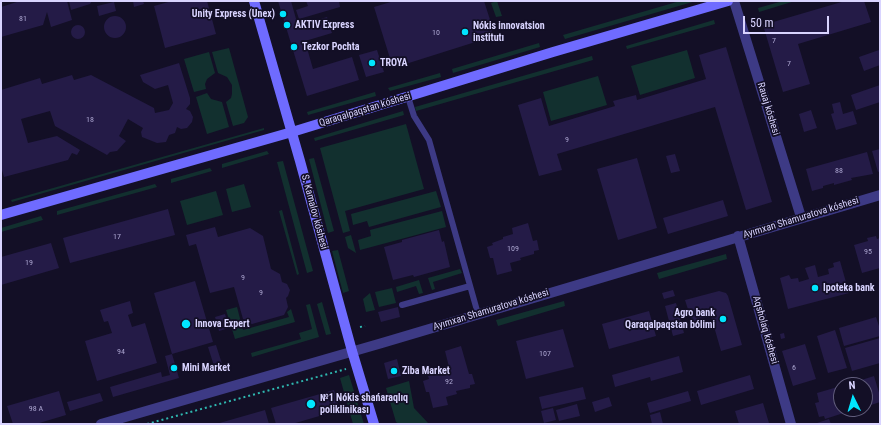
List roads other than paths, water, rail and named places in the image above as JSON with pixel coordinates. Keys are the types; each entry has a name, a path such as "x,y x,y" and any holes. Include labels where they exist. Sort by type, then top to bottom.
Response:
{"street":[{"name":"S. Kamalov kóshesi","path":"254,1 292,132 352,351 374,424"},
{"name":"Qaraqalpaqstan kóshesi","path":"1,215 292,132 553,52 728,1"},
{"name":"Rauaj kóshesi","path":"734,1 802,217"},
{"name":"Ayımxan Shamuratova kóshesi","path":"101,424 478,314 880,194"},
{"name":"Aqsholaq kóshesi","path":"738,236 791,424"}],"lane":[{"path":"408,97 414,116 429,140 478,314"},
{"path":"402,305 470,286"}],"place":[{"name":"Unity Express (Unex)","path":"283,14"},
{"name":"AKTIV Express","path":"287,25"},
{"name":"Nókis innovatsion institutı","path":"465,32"},
{"name":"Tezkor Pochta","path":"294,47"},
{"name":"TROYA","path":"372,63"},
{"name":"Ipoteka bank","path":"815,288"},
{"name":"Agro bank Qaraqalpaqstan bólimi","path":"723,319"},
{"name":"Innova Expert","path":"186,324"},
{"name":"Mini Market","path":"174,368"},
{"name":"Ziba Market","path":"394,371"},
{"name":"№1 Nókis shańaraqlıq poliklinikası","path":"311,404"}]}
